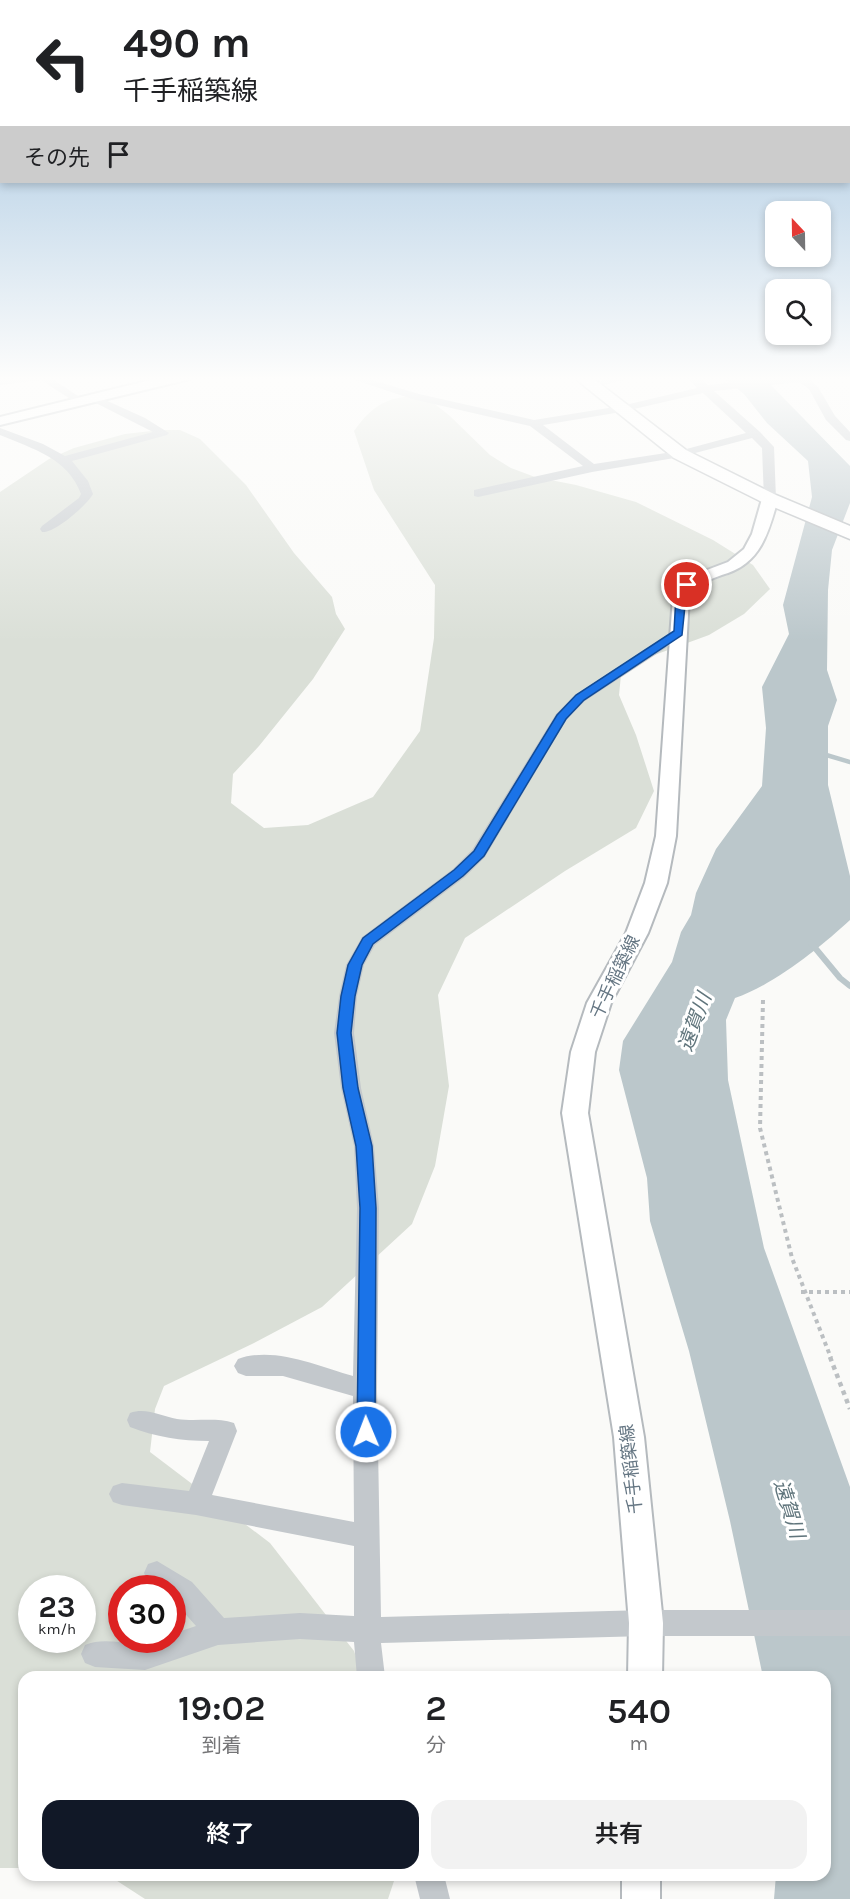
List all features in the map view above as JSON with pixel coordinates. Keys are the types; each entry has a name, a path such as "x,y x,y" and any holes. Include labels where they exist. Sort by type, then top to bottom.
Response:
{"highway":[{"path":"701,465 780,504 850,533"}],"main road":[{"name":"千手稲築線","path":"646,1671 654,1623 629,1437 575,1113 583,1052 598,1003 637,933 656,884 666,836 681,596 687,585 697,577 737,563 749,552 780,504"},
{"path":"641,1881 641,1899"}],"street":[{"path":"46,529 78,507 87,494 81,479 67,465"},
{"path":"588,465 592,468"},
{"path":"478,493 592,468 621,465"},
{"path":"772,465 780,504"},
{"path":"371,1671 368,1630 365,1389 368,1298 367,1197 364,1146 351,1088 344,1033 348,996 355,965 368,941 459,873 479,853 561,717 580,698 679,633"},
{"path":"246,1366 283,1366 365,1389"},
{"path":"139,1420 178,1430 225,1431 196,1503"},
{"path":"122,1494 196,1503 367,1537"},
{"path":"156,1573 183,1591 218,1632"},
{"path":"95,1654 145,1657 218,1632 300,1626 368,1630 654,1623 850,1623"},
{"path":"430,1881 435,1899"}],"path":[{"path":"763,1000 760,1128 792,1258 850,1409"},
{"path":"801,1292 850,1292"}],"shaded area":[{"path":"41,465 226,465 246,485 294,553 332,597 336,614 345,629 313,679 259,746 233,774 231,803 264,828 308,825 373,797 420,731 434,638 435,585 374,490 365,465 506,465 535,477 576,485 636,502 713,540 753,565 770,589 744,614 709,635 649,657 621,675 619,695 636,735 654,791 636,828 565,871 465,938 438,995 449,1086 435,1166 412,1224 322,1307 164,1386 155,1409 150,1452 270,1543 354,1651 361,1671 18,1671 18,1868 0,1868 0,492"},
{"path":"117,1881 394,1881 388,1899 145,1899"}],"water":[{"name":"遠賀川","path":"808,465 850,466 850,503 832,550 828,590 827,670 837,700 828,726 828,785 850,876 850,920 811,953 780,975 735,998 726,1020 728,1080 764,1248 850,1487 850,1899 774,1899 776,1881 831,1881 831,1671 762,1671 730,1521 689,1351 650,1221 647,1178 619,1070 623,1041 672,962 681,932 691,915 696,893 716,849 762,786 766,728 762,687 789,634 783,605 812,497"}],"waterway":[{"path":"823,754 850,762"},
{"path":"811,943 840,978 850,986"}],"route":[{"path":"366,1432 368,1208 364,1146 351,1088 344,1033 348,996 355,965 368,941 459,873 479,853 561,717 580,698 679,633 681,596 687,585"}]}
